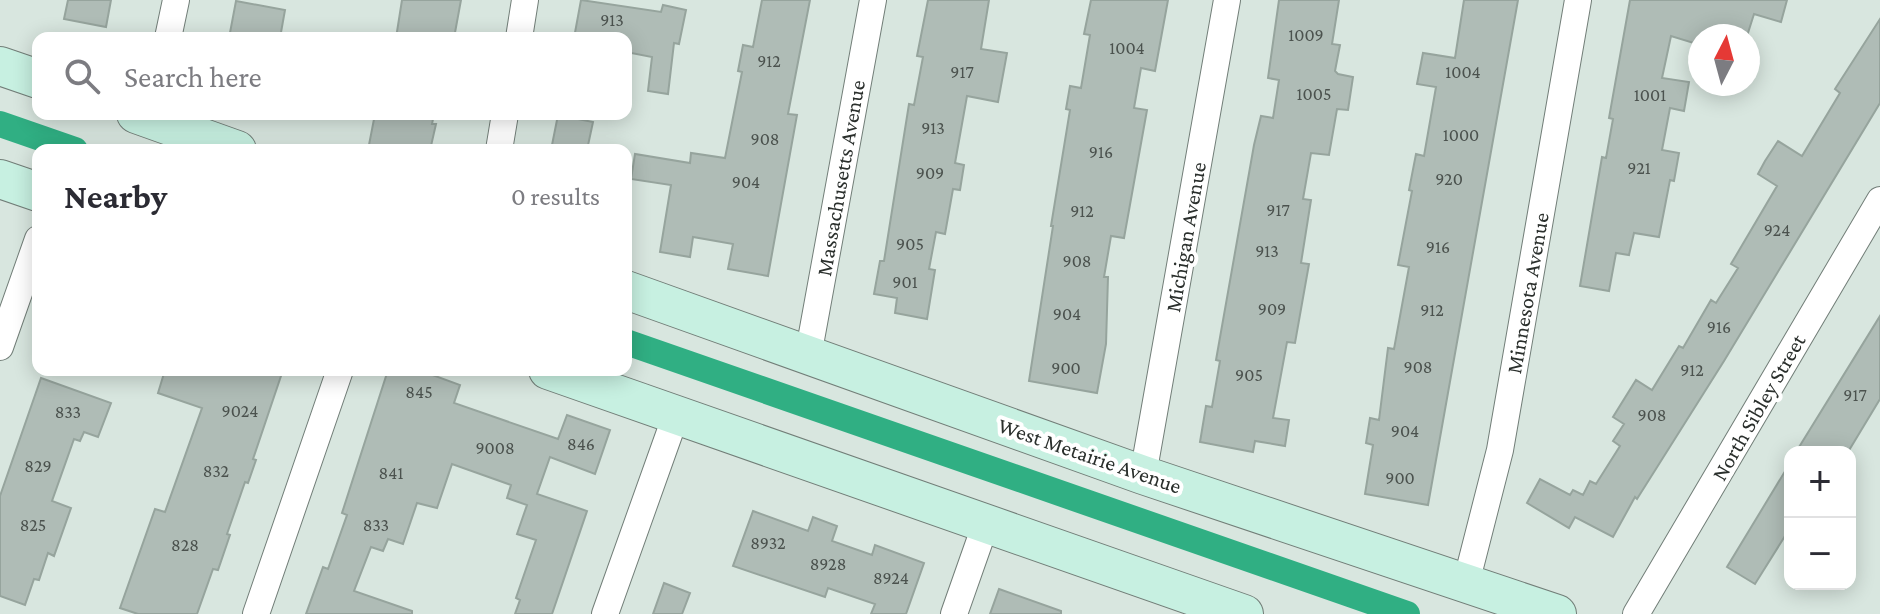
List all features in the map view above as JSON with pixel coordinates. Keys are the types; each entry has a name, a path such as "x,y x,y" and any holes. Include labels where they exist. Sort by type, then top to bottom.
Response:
{"main road":[{"path":"0,66 32,77"},
{"path":"158,120 221,144"},
{"path":"0,179 32,190"},
{"name":"West Metairie Avenue","path":"632,292 1143,475 1557,614"},
{"path":"565,376 1244,614"}],"street":[{"path":"169,32 176,0"},
{"path":"520,32 525,0"},
{"name":"Massachusetts Avenue","path":"808,356 873,0"},
{"name":"Michigan Avenue","path":"1143,475 1227,0"},
{"name":"Minnesota Avenue","path":"1466,583 1500,450 1578,0"},
{"path":"500,144 504,120"},
{"name":"North Sibley Street","path":"1636,614 1880,200"},
{"path":"0,347 32,256"},
{"path":"256,614 338,376"},
{"path":"605,614 676,415"},
{"path":"954,614 986,523"}],"building":[{"path":"68,0 111,0 106,27 64,19"},
{"path":"402,0 461,0 455,32 397,32"},
{"path":"581,0 661,12 663,5 686,10 679,44 674,43 668,94 648,91 652,57 632,53 632,32 575,32"},
{"path":"762,0 810,0 788,114 797,115 768,276 728,269 733,244 693,237 690,257 660,252 671,185 632,179 635,154 690,163 691,153 725,158 742,72 738,71 743,45 753,47"},
{"path":"928,0 989,0 981,49 1007,53 998,102 967,96 955,163 964,165 960,190 953,189 945,234 936,232 929,269 935,270 927,319 895,313 897,298 874,294 880,261 884,261 909,104 914,105 923,57 917,56"},
{"path":"1091,0 1168,0 1155,71 1141,68 1134,108 1147,110 1124,238 1111,236 1104,277 1108,277 1106,344 1097,393 1029,381 1070,110 1066,109 1070,86 1081,88 1090,35 1084,34"},
{"path":"1279,0 1339,0 1332,44 1340,45 1335,71 1353,77 1348,110 1337,109 1329,155 1311,153 1303,199 1311,200 1301,263 1309,264 1295,343 1287,342 1273,418 1289,420 1285,446 1255,441 1253,452 1200,442 1206,406 1212,407 1220,361 1216,360 1254,145 1261,116 1273,118 1279,80 1268,78"},
{"path":"1464,0 1518,0 1428,505 1365,494 1373,445 1366,443 1370,418 1379,420 1388,348 1394,349 1409,267 1398,265 1412,191 1409,190 1416,154 1424,156 1436,87 1417,84 1423,53 1455,58"},
{"path":"1630,0 1787,0 1781,22 1754,14 1751,24 1688,24 1688,41 1671,36 1662,78 1688,82 1684,111 1670,108 1662,150 1679,153 1674,181 1670,180 1659,237 1634,233 1629,255 1616,253 1609,291 1580,286 1602,157 1606,158 1613,119 1609,118"},
{"path":"236,1 285,10 281,32 230,32"},
{"path":"1880,19 1880,103 1613,537 1575,517 1569,528 1527,503 1540,479 1570,495 1573,490 1583,495 1590,481 1596,484 1620,446 1613,441 1624,424 1613,417 1636,380 1652,390 1679,346 1683,348 1711,300 1716,303 1738,268 1731,264 1777,186 1758,174 1765,161 1778,141 1802,156 1840,93 1835,89"},
{"path":"374,120 433,120 432,124 436,124 431,144 369,144"},
{"path":"557,120 593,122 588,144 552,144"},
{"path":"1880,316 1880,399 1852,446 1800,446"},
{"path":"163,376 281,376 253,459 256,460 227,534 230,535 218,570 213,569 197,614 138,614 120,608 155,509 165,512 202,408 158,393"},
{"path":"386,376 435,376 460,385 454,403 558,439 567,415 610,430 595,474 550,457 537,494 587,511 552,614 515,614 520,600 516,598 536,540 517,534 527,505 507,498 511,485 452,464 437,508 417,503 403,544 388,539 383,551 371,547 354,591 412,611 412,614 306,614 323,567 328,569 347,515 342,513"},
{"path":"41,378 111,403 98,437 84,432 80,441 74,439 52,501 71,508 54,556 48,553 39,580 34,579 25,605 0,596 0,496"},
{"path":"1784,473 1784,538 1755,584 1727,567"},
{"path":"753,511 808,531 813,517 837,526 832,541 872,555 875,545 924,563 906,614 871,614 875,604 828,588 825,597 733,566"},
{"path":"664,583 690,593 682,614 653,614"},
{"path":"999,589 1061,611 1061,614 990,614"}],"waterway":[{"path":"0,124 58,144"},
{"path":"632,344 1407,614"}]}
